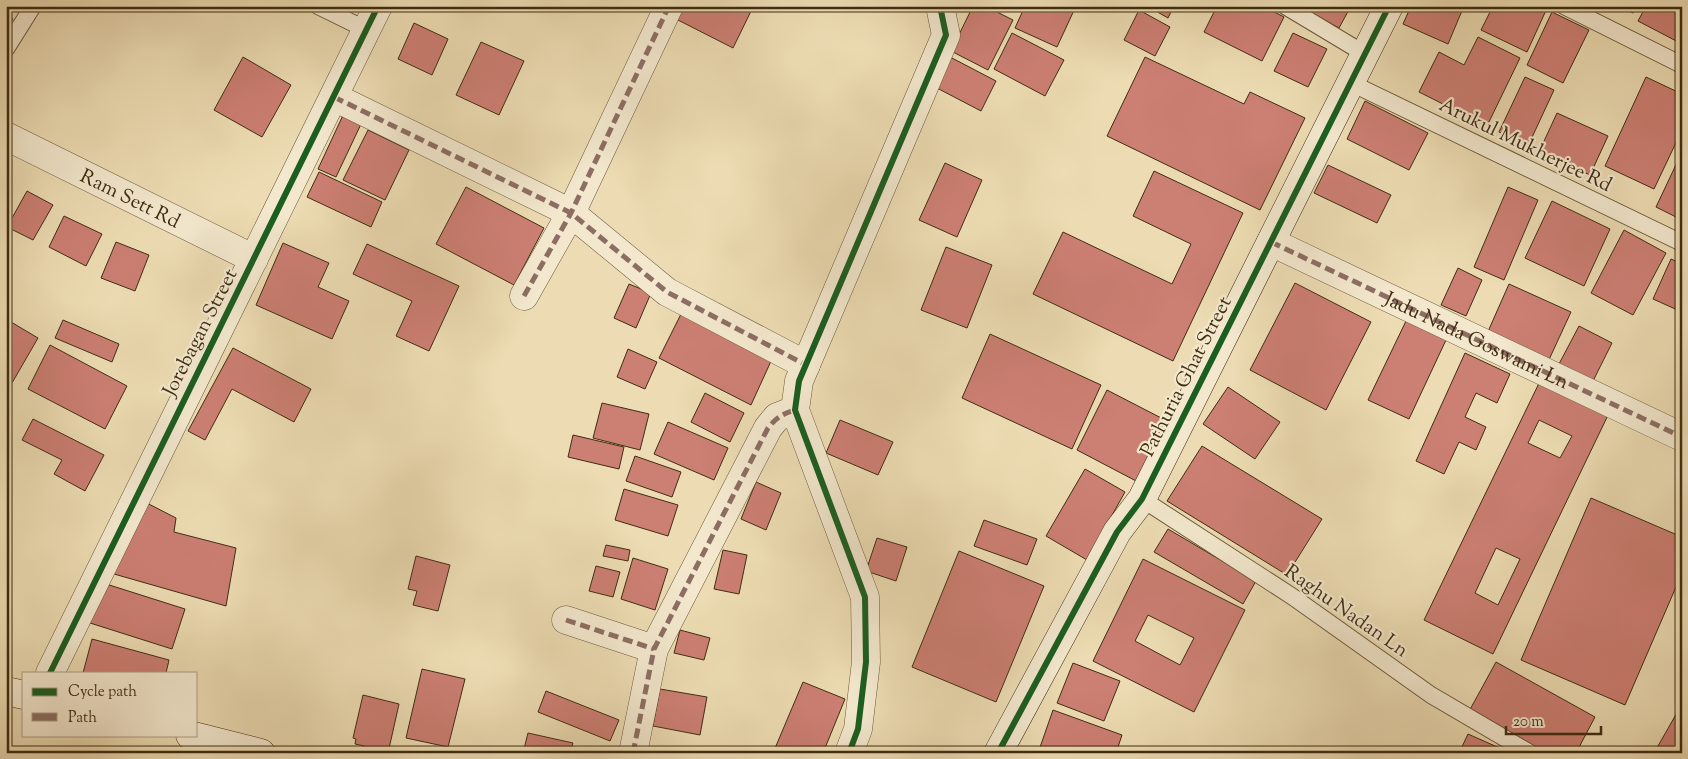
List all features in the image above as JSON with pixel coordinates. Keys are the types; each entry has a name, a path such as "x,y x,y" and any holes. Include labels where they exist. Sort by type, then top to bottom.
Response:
{"street":[{"path":"524,296 571,213 668,6"},
{"path":"849,753 858,729 866,662 865,597 795,410 799,381 946,35 940,6"},
{"name":"Pathuria Ghat Street","path":"998,753 1117,532 1142,499 1390,6"},
{"name":"Jorebagan Street","path":"50,672 372,18"},
{"path":"334,97 571,213 667,292 806,365"},
{"name":"Ram Sett Rd","path":"6,136 254,259"},
{"name":"Jadu Nada Goswami Ln","path":"1271,242 1682,437"},
{"path":"633,753 654,649 768,428 776,417 795,410"},
{"path":"566,620 654,649"},
{"path":"6,691 22,694"},
{"path":"194,736 261,753"}],"lane":[{"path":"6,49 33,6"},
{"path":"318,6 372,18"},
{"path":"1285,6 1365,54"},
{"path":"1564,6 1682,65"},
{"name":"Arukul Mukherjee Rd","path":"1351,83 1682,243"},
{"name":"Raghu Nadan Ln","path":"1142,499 1293,597 1431,695 1530,753"}],"building":[{"path":"682,6 753,7 733,48 676,19"},
{"path":"973,6 985,6 1013,20 988,70 951,51"},
{"path":"1025,6 1076,6 1057,47 1015,28"},
{"path":"1147,6 1174,6 1168,18"},
{"path":"1217,6 1263,6 1284,17 1262,61 1204,32"},
{"path":"1299,6 1351,6 1339,28"},
{"path":"1411,6 1464,6 1448,44 1403,24"},
{"path":"1493,6 1548,6 1527,52 1481,30"},
{"path":"1619,6 1637,6 1633,13"},
{"path":"1646,6 1682,6 1682,44 1638,21"},
{"path":"1139,10 1170,27 1155,56 1124,40"},
{"path":"1552,12 1589,30 1563,83 1527,65"},
{"path":"6,15 13,19 6,30"},
{"path":"414,23 448,39 432,75 398,59"},
{"path":"1012,33 1064,60 1045,96 994,69"},
{"path":"1293,33 1327,49 1308,87 1274,71"},
{"path":"1478,37 1520,58 1487,126 1419,92 1439,52 1464,65"},
{"path":"481,42 524,61 499,115 456,95"},
{"path":"243,57 291,85 262,137 214,110"},
{"path":"950,57 996,81 981,111 935,87"},
{"path":"1145,57 1244,104 1250,92 1305,118 1260,210 1107,136"},
{"path":"1525,77 1554,90 1528,146 1499,132"},
{"path":"1646,77 1682,94 1682,130 1654,189 1605,166"},
{"path":"1365,101 1428,133 1409,170 1347,139"},
{"path":"344,113 362,122 336,177 318,169"},
{"path":"1557,113 1608,136 1590,175 1539,152"},
{"path":"368,130 409,150 385,200 343,180"},
{"path":"1682,152 1682,220 1656,207"},
{"path":"945,163 982,180 957,237 919,220"},
{"path":"1328,165 1391,195 1377,223 1314,193"},
{"path":"1154,171 1243,213 1173,361 1033,294 1063,232 1172,284 1191,244 1133,216"},
{"path":"319,172 382,202 371,227 307,197"},
{"path":"466,187 544,228 514,285 436,244"},
{"path":"1508,187 1538,200 1504,280 1474,267"},
{"path":"27,191 53,205 33,240 7,227"},
{"path":"1552,201 1610,229 1584,286 1525,258"},
{"path":"64,216 102,234 86,266 49,247"},
{"path":"1624,230 1666,253 1633,315 1591,293"},
{"path":"116,242 149,255 135,291 101,278"},
{"path":"283,243 329,263 318,287 349,301 332,339 256,305"},
{"path":"367,244 459,286 429,351 396,336 412,301 353,274"},
{"path":"946,247 992,265 967,328 921,310"},
{"path":"1671,259 1682,264 1682,312 1653,299"},
{"path":"1458,268 1482,280 1466,316 1441,305"},
{"path":"1295,283 1371,322 1326,410 1250,370"},
{"path":"629,284 651,293 636,328 614,318"},
{"path":"1509,284 1571,312 1547,364 1486,336"},
{"path":"682,312 772,359 751,405 659,358"},
{"path":"6,319 38,338 12,383 6,379"},
{"path":"63,320 119,344 112,362 55,338"},
{"path":"1406,321 1446,340 1409,419 1368,400"},
{"path":"1579,326 1612,343 1593,381 1559,364"},
{"path":"990,334 1101,385 1072,449 962,398"},
{"path":"50,345 127,386 105,429 28,389"},
{"path":"233,348 311,389 294,422 232,389 205,440 188,431"},
{"path":"628,349 657,362 645,389 617,377"},
{"path":"1465,353 1510,374 1497,403 1476,393 1465,417 1486,427 1476,450 1459,442 1444,474 1416,461"},
{"path":"1543,375 1611,409 1493,654 1424,620","holes":["1539,420 1572,436 1560,458 1528,443","1496,548 1520,559 1498,605 1475,593"]},
{"path":"1228,387 1280,422 1255,459 1203,424"},
{"path":"1107,390 1169,422 1138,482 1077,450"},
{"path":"705,393 744,413 730,442 691,422"},
{"path":"602,403 649,414 640,450 593,438"},
{"path":"33,419 104,455 85,491 54,474 62,460 22,440"},
{"path":"840,420 893,442 878,475 826,453"},
{"path":"668,422 728,448 714,480 654,454"},
{"path":"573,435 624,447 619,469 568,457"},
{"path":"1202,446 1322,519 1287,575 1167,501"},
{"path":"635,456 681,472 672,497 626,481"},
{"path":"1085,469 1125,492 1087,560 1046,536"},
{"path":"756,482 781,493 766,530 741,519"},
{"path":"624,489 678,505 668,536 615,520"},
{"path":"1591,498 1682,537 1682,573 1625,705 1521,660"},
{"path":"141,500 176,518 174,532 236,548 226,606 107,572"},
{"path":"984,520 1037,539 1027,565 974,546"},
{"path":"1168,529 1256,581 1243,604 1154,552"},
{"path":"877,538 907,547 896,581 866,571"},
{"path":"606,545 630,550 628,561 603,556"},
{"path":"723,550 747,555 739,594 714,589"},
{"path":"959,551 1044,586 996,702 912,667"},
{"path":"416,556 450,565 438,611 413,605 417,591 408,589"},
{"path":"633,558 668,569 655,610 621,599"},
{"path":"1143,559 1245,610 1194,712 1093,661","holes":["1148,615 1194,638 1180,665 1135,641"]},
{"path":"596,566 620,572 613,597 589,591"},
{"path":"103,583 185,609 172,649 90,623"},
{"path":"680,630 710,638 704,660 674,653"},
{"path":"92,639 169,660 166,672 83,672"},
{"path":"1496,662 1595,717 1576,753 1536,753 1467,715"},
{"path":"1073,663 1120,681 1104,721 1057,703"},
{"path":"422,669 465,679 448,747 406,738"},
{"path":"803,682 845,699 823,753 773,753"},
{"path":"660,689 707,697 700,735 653,726"},
{"path":"546,691 619,720 610,741 538,712"},
{"path":"363,695 399,704 388,753 362,753 364,746 355,744 356,739 353,738"},
{"path":"1682,704 1682,753 1654,753"},
{"path":"1053,710 1122,735 1116,753 1038,753"},
{"path":"528,733 573,743 570,753 523,753"},
{"path":"1468,734 1511,753 1459,753"}],"marked path":[{"path":"524,296 571,213 669,6"},
{"path":"334,97 571,213 667,292 806,365"},
{"path":"1271,242 1682,437"},
{"path":"633,753 654,649 768,428 786,413 795,410 796,415"},
{"path":"566,620 654,649"}],"cycle path":[{"path":"50,672 378,6"},
{"path":"849,753 858,729 866,662 865,597 795,410 799,381 946,35 940,6"},
{"path":"998,753 1117,532 1142,499 1389,6"}]}
